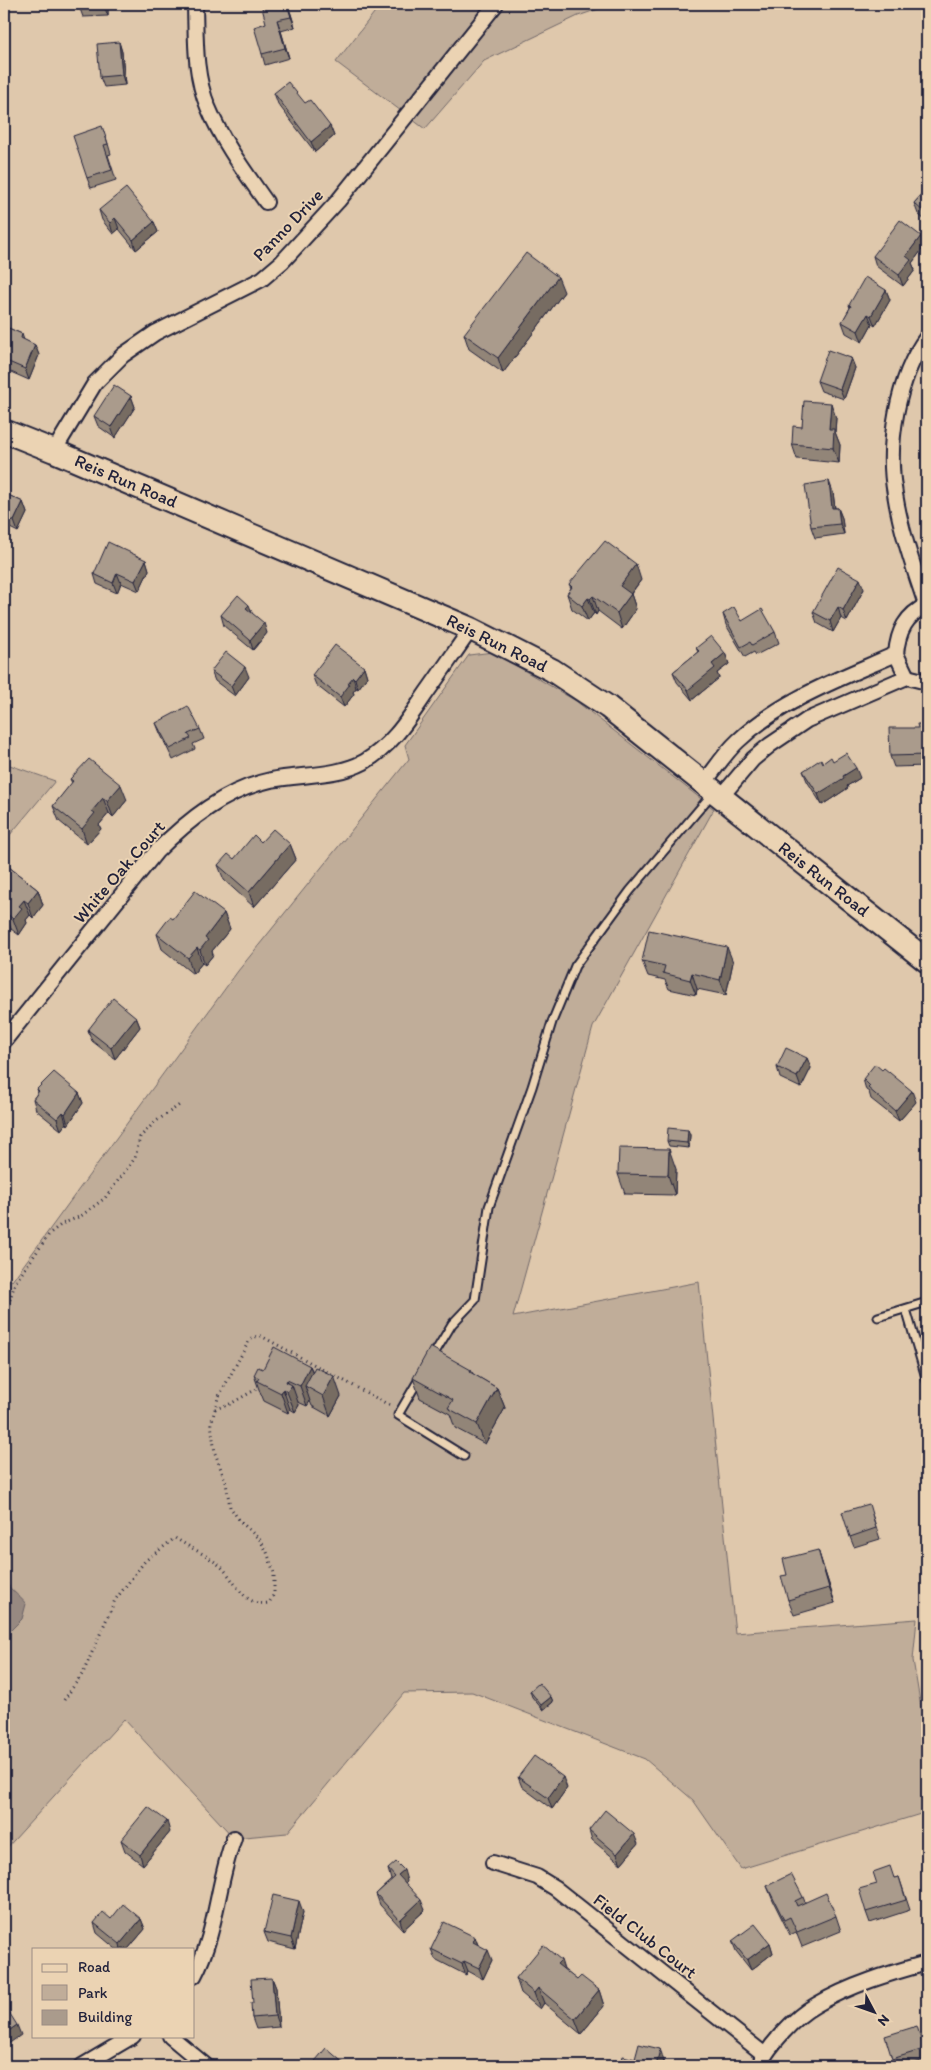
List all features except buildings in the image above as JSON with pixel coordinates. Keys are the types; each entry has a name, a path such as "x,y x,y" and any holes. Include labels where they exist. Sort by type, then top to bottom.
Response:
{"main road":[{"name":"Reis Run Road","path":"4,432 54,451 471,629 544,665 608,707 927,961"}],"street":[{"path":"195,4 196,56 207,106 230,149 266,202"},
{"name":"Panno Drive","path":"54,451 95,383 123,356 155,333 262,279 282,262 338,200 496,4"},
{"path":"907,677 896,654 898,636 913,614 927,605 906,545 894,493 892,456 898,402 909,370 927,337"},
{"name":"White Oak Court","path":"4,1041 156,852 177,831 219,801 243,789 269,781 334,772 363,762 396,738 471,629"},
{"path":"713,791 737,741 757,724 798,698 896,654"},
{"path":"713,791 807,720 907,677 927,682"},
{"path":"195,1974 208,1941 220,1894 223,1871 234,1838"},
{"name":"Field Club Court","path":"494,1863 538,1877 555,1888 762,2061"},
{"path":"762,2061 784,2032 815,2005 887,1974 927,1963"},
{"path":"82,2066 130,2038"},
{"path":"172,2038 206,2066"}],"lane":[{"path":"429,1364 452,1324 475,1300 489,1207 532,1087 552,1022 575,966 630,891 713,791"},
{"path":"878,1317 927,1302"},
{"path":"906,1309 927,1381"},
{"path":"424,1371 398,1415 464,1456"}],"path":[{"path":"4,1319 15,1283 50,1233 62,1224 81,1216 105,1198 135,1158 140,1136 155,1122 181,1104"},
{"path":"64,1700 84,1673 115,1600 146,1561 175,1538 221,1566 234,1586 248,1600 261,1604 268,1603 274,1594 274,1573 267,1552 260,1540 240,1521 230,1507 226,1484 214,1446 211,1424 218,1398 249,1341 254,1337 261,1336 401,1411"},
{"path":"281,1356 285,1350"},
{"path":"215,1409 230,1404 264,1385"}],"green space":[{"path":"381,4 613,4 578,16 484,61 425,129 336,62"},
{"path":"493,652 576,701 714,809 593,1027 513,1317 699,1282 735,1633 917,1619 913,1660 927,1743 927,1812 741,1869 693,1800 645,1759 472,1692 404,1693 287,1833 234,1838 124,1719 4,1851 4,1275 12,1281 238,971 409,759 405,745 469,655"},
{"path":"4,763 55,781 4,842"}],"shaded area":[{"path":"4,1578 26,1604 22,1619 8,1633 4,1633"}]}
